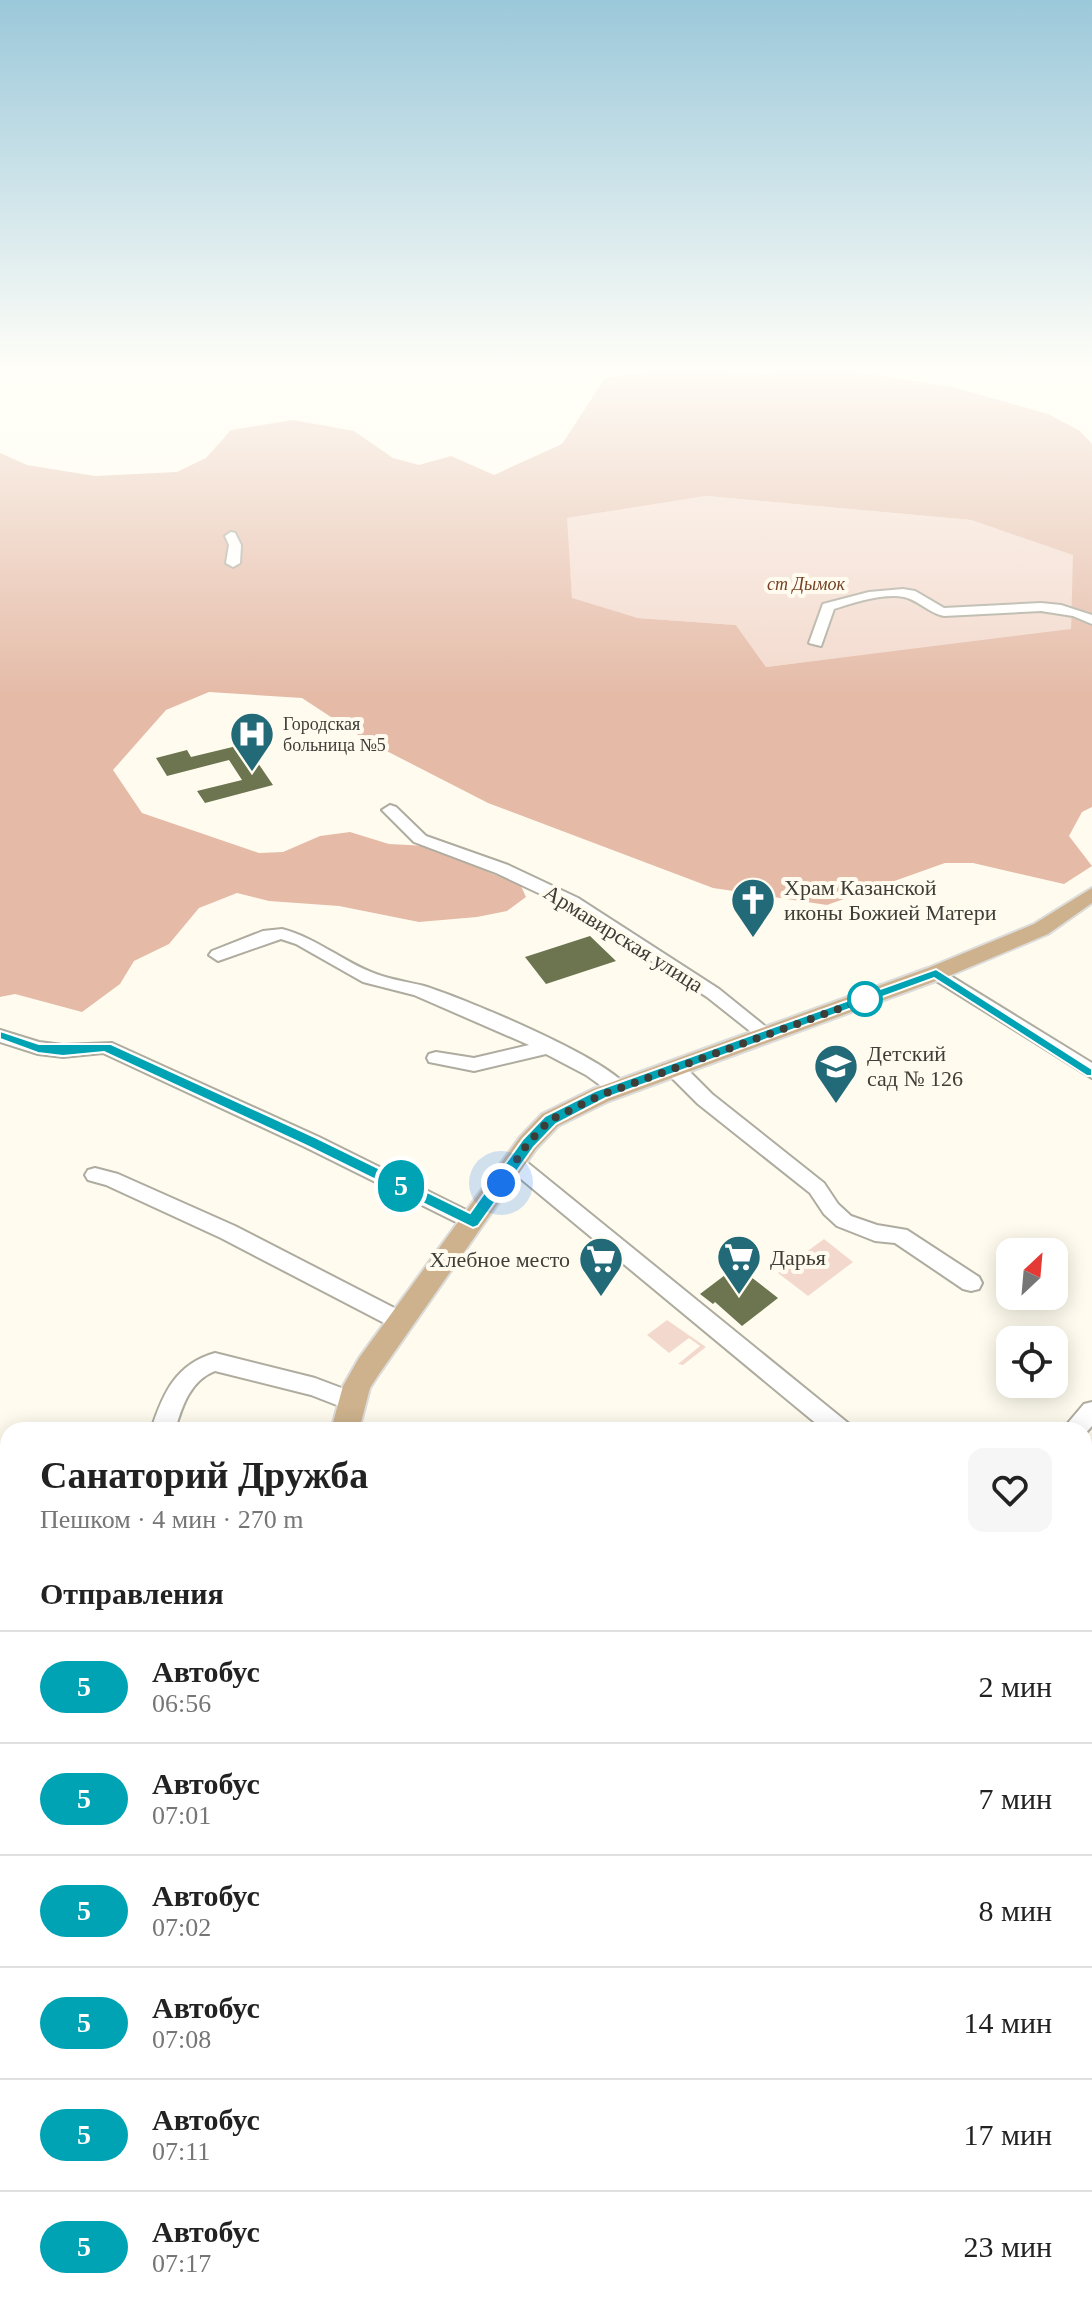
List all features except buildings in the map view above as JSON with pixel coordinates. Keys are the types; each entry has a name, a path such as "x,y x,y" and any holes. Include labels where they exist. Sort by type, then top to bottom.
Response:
{"main road":[{"path":"347,1422 363,1376 528,1143 550,1120 618,1088 936,973 1041,929 1092,894"}],"street":[{"path":"231,536 235,545 233,563"},
{"path":"816,643 828,607 841,602 904,593 934,611 1031,607 1067,611 1092,620"},
{"name":"Армавирская улица","path":"390,810 411,832 434,846 502,869 572,902 713,993 767,1035"},
{"path":"218,955 269,935 292,937 369,978 420,991 508,1026 593,1070 618,1088"},
{"path":"936,973 1092,1072"},
{"path":"0,1036 38,1048 63,1051 105,1047 312,1142 473,1222"},
{"path":"436,1058 467,1067 482,1066 509,1055 546,1047"},
{"path":"674,1068 705,1099 817,1188 831,1209 844,1221 875,1233 900,1236 971,1283"},
{"path":"516,1164 830,1422"},
{"path":"95,1175 111,1179 228,1232 400,1321"},
{"path":"165,1422 169,1408 189,1373 201,1364 215,1362 315,1387 352,1402"}],"green space":[{"name":"ст Дымок","path":"706,496 971,520 1074,555 1071,630 766,667 736,625 638,618 572,599 566,518"},
{"path":"824,1239 853,1262 808,1296 778,1273"},
{"path":"667,1320 706,1347 683,1365 678,1364 700,1346 689,1338 669,1353 647,1335"}],"shaded area":[{"path":"0,477 1092,477 1092,807 1082,812 1069,836 1092,866 1064,884 973,863 945,863 827,905 713,888 488,803 369,742 302,698 209,692 166,710 113,770 142,813 259,853 283,852 320,836 350,832 389,844 429,846 521,886 526,897 507,911 419,922 339,906 269,901 237,893 199,908 169,944 134,961 120,984 82,1012 15,994 0,997","holes":["706,496 971,520 1073,555 1071,629 766,667 736,625 638,618 572,598 567,518"]}],"bus line":[{"name":"5","path":"0,1036 38,1048 63,1051 105,1047 312,1142 473,1222 528,1143 550,1120 601,1095 936,973 1092,1072"}],"place":[{"name":"Городская больница №5","path":"252,773"},
{"name":"Храм Казанской иконы Божией Матери","path":"753,939"},
{"name":"Детский сад № 126","path":"836,1105"},
{"name":"Дарья","path":"739,1296"},
{"name":"Хлебное место","path":"601,1298"}],"route":[{"path":"501,1183 528,1143 550,1120 601,1095 877,995 865,999"}]}
